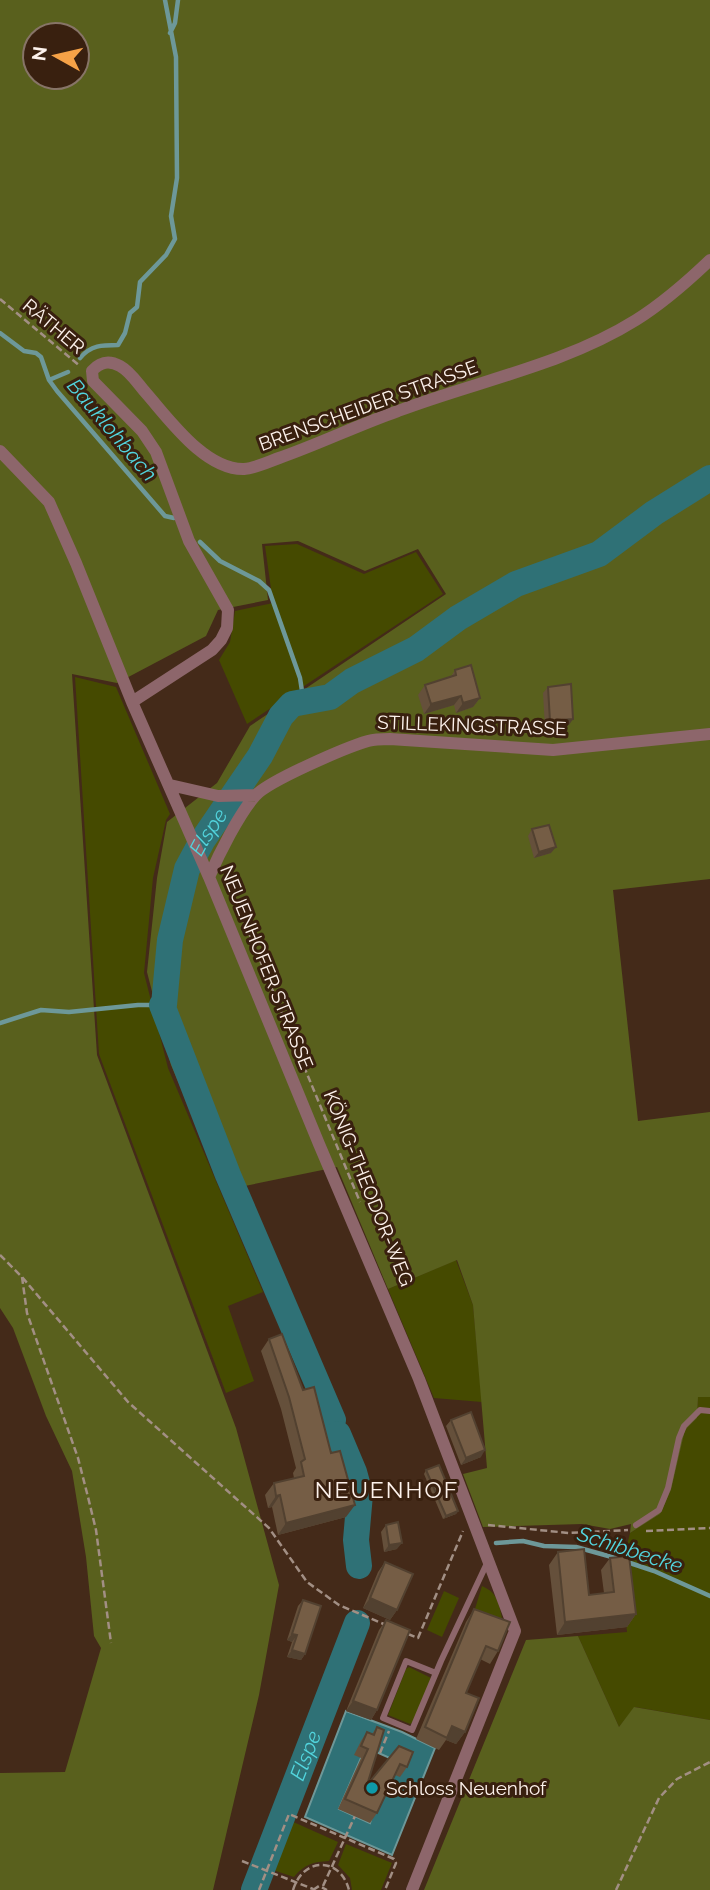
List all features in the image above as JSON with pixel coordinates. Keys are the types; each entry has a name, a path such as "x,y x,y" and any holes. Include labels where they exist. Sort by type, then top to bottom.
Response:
{"street":[{"name":"BRENSCHEIDER STRASSE","path":"92,371 100,363 119,365 132,376 187,439 209,457 230,467 245,469 290,454 398,410 575,350 653,309 710,260"},
{"path":"92,371 93,381 142,431 156,452 189,541 228,610 227,628 212,650 132,702"},
{"name":"NEUENHOFER STRASSE","path":"0,451 48,502 76,563 132,702 170,785 419,1379 514,1631 412,1890"},
{"name":"STILLEKINGSTRASSE","path":"209,877 221,851 256,795 278,780 347,748 371,740 554,750 710,734"},
{"path":"170,785 218,796 256,795"}],"lane":[{"path":"636,1525 659,1510 668,1489 684,1426 700,1410 710,1411"},
{"path":"436,1673 406,1661 383,1718 412,1730 489,1559"}],"path":[{"name":"RÄTHER","path":"0,299 75,364 92,371"},
{"name":"KÖNIG-THEODOR-WEG","path":"221,851 234,897 363,1211"},
{"path":"0,1255 22,1277 128,1402 269,1528 307,1582 339,1605 395,1628"},
{"path":"22,1277 27,1313 78,1458 88,1497 96,1530 111,1643"},
{"path":"407,1633 418,1638 472,1519 569,1533 624,1532 636,1525 638,1532 710,1528"},
{"path":"380,1753 389,1730"},
{"path":"616,1890 659,1798 677,1779 710,1762"},
{"path":"259,1890 289,1814 394,1858 396,1863 385,1890"},
{"path":"242,1861 313,1889 323,1886 355,1816"},
{"path":"293,1890 295,1882 306,1870 320,1864 342,1873 349,1890"},
{"path":"323,1886 327,1890"}],"shaded area":[{"path":"297,544 364,574 416,552 443,594 247,724 219,660 230,642 235,611 273,603 265,546"},
{"path":"75,677 116,687 170,814 166,820 153,878 144,973 168,1068 263,1292 228,1306 254,1381 226,1393 99,1054"},
{"path":"710,1112 710,1720 635,1707 619,1727 578,1636 627,1632 618,1544 627,1545 630,1533 660,1514 671,1490 685,1430 697,1418"},
{"path":"456,1260 473,1305 482,1402 434,1398 388,1289"},
{"path":"482,1586 495,1596 503,1622 471,1622"},
{"path":"444,1591 459,1598 442,1637 427,1630"},
{"path":"409,1667 431,1678 414,1722 410,1724 388,1715"},
{"path":"289,1820 338,1842 329,1861 310,1865 294,1877 270,1869"},
{"path":"346,1844 392,1863 381,1890 352,1890 350,1878 338,1865"}],"green space":[{"path":"0,0 710,0 710,879 613,890 638,1121 710,1112 710,1397 698,1397 697,1418 685,1430 671,1490 660,1514 630,1533 631,1524 610,1529 582,1524 483,1527 463,1474 487,1468 473,1305 457,1260 388,1289 337,1167 225,1190 171,1065 147,972 157,878 167,822 217,783 250,726 446,594 418,549 365,571 298,541 262,544 268,600 218,610 206,636 117,683 72,674 97,1055 236,1428 279,1585 259,1695 213,1890 0,1890 0,1773 65,1772 101,1648 94,1636 86,1557 72,1471 46,1416 13,1328 0,1308"},
{"path":"578,1636 619,1727 634,1707 710,1720 710,1890 424,1890 526,1640"}],"water":[{"path":"346,1711 402,1732 435,1748 392,1855 305,1817","holes":["374,1751 390,1758 370,1823 339,1809 361,1758"]}],"building":[{"path":"471,665 480,698 463,703 461,696 431,704 425,685 456,675 455,670"},
{"path":"571,684 573,719 550,721 548,687"},
{"path":"549,825 556,847 539,852 532,829"},
{"path":"282,1334 303,1390 314,1387 331,1453 340,1451 355,1505 286,1523 280,1495 276,1496 274,1483 304,1476 301,1462 305,1459 289,1397 269,1339"},
{"path":"471,1412 485,1450 466,1458 451,1420"},
{"path":"439,1465 458,1511 446,1516 426,1470"},
{"path":"398,1522 402,1543 389,1545 386,1525"},
{"path":"584,1549 589,1595 614,1592 610,1558 629,1556 636,1614 565,1622 558,1552"},
{"path":"385,1562 413,1574 397,1610 370,1598"},
{"path":"303,1600 321,1606 305,1654 292,1650 297,1635 292,1634"},
{"path":"474,1609 510,1622 498,1651 486,1646 466,1693 479,1698 465,1732 452,1726 447,1738 425,1727"},
{"path":"386,1620 410,1630 377,1710 353,1701"},
{"path":"377,1727 384,1730 367,1785 399,1746 413,1752 407,1767 400,1764 377,1813 345,1799 368,1749 361,1746 367,1732 374,1735"}],"waterway":[{"path":"80,358 88,350 118,345 125,333 130,313 137,307 140,282 166,255 175,239 171,216 177,178 176,57 165,0"},
{"path":"170,33 175,23 178,0"},
{"name":"Bauklohbach","path":"0,333 24,351 36,353 41,357 49,380 57,391 165,516 174,518"},
{"path":"49,380 68,372"},
{"name":"Elspe","path":"333,1420 228,1175 162,1005 170,940 187,869 202,841 260,756 281,716 292,704 330,697 352,681 416,649 458,618 516,584 599,554 654,513 710,478"},
{"name":"Bauklohbach","path":"200,542 220,561 259,581 269,590 300,678 304,704"},
{"path":"0,1023 41,1010 69,1012 162,1005"},
{"name":"Elspe","path":"338,1434 360,1494 356,1540 359,1566"},
{"name":"Schibbecke","path":"496,1543 523,1541 544,1546 576,1547 619,1559"},
{"name":"Schibbecke","path":"627,1562 710,1596"},
{"name":"Elspe","path":"254,1890 357,1623"}],"place":[{"name":"Schloss Neuenhof","path":"372,1788"}],"district":[{"name":"NEUENHOF","path":"387,1490"}]}
